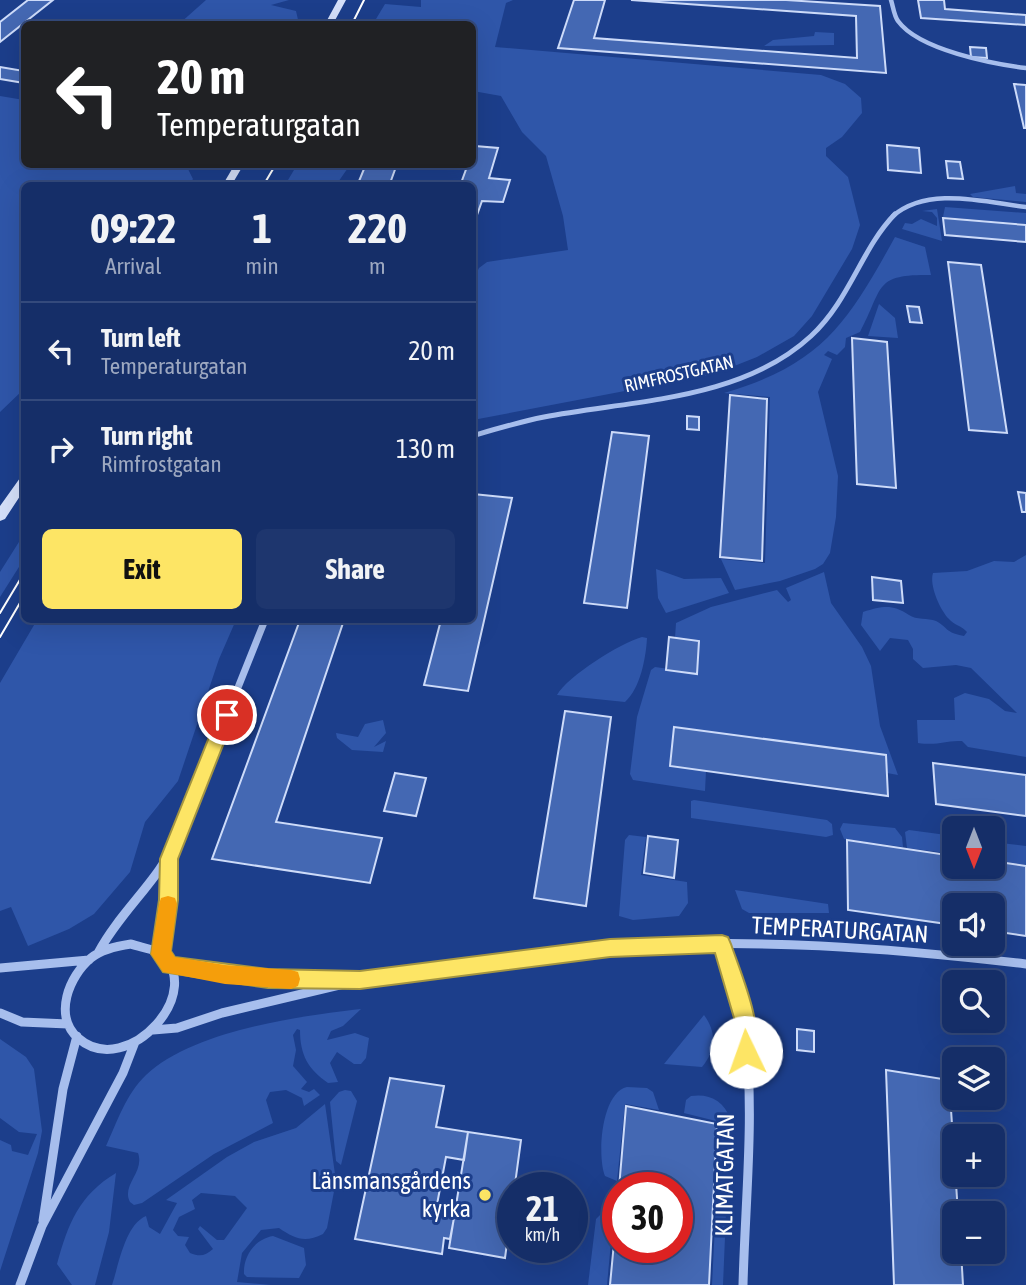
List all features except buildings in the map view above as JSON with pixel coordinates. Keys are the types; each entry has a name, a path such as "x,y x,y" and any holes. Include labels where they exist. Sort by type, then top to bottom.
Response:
{"street":[{"path":"331,21 342,0"},
{"path":"891,0 898,21 938,45 975,62 1026,68"},
{"name":"RIMFROSTGATAN","path":"476,435 569,412 701,389 758,370 795,349 824,323 854,281 878,236 902,209 930,201 1026,207"},
{"path":"0,516 21,485"},
{"path":"42,1226 63,1089 77,1036 68,1024 65,1007 68,990 76,974 94,957 113,925 169,859 264,623"},
{"path":"161,954 169,900 169,859"},
{"path":"0,968 94,957 131,944 152,948 170,965"},
{"name":"TEMPERATURGATAN","path":"153,1030 177,1028 222,1013 360,980 610,948 722,944 869,946 1026,964"},
{"name":"KLIMATGATAN","path":"722,944 744,1018 745,1032 748,1091 744,1285"},
{"name":"TEMPERATURGATAN","path":"77,1036 93,1046 103,1048 135,1042 153,1030 165,1015 173,998 175,981 170,965 268,979 360,980"},
{"path":"0,1013 22,1022 68,1024"},
{"path":"20,1285 42,1226 122,1073 135,1042"}],"shaded area":[{"path":"206,0 289,0 271,5 296,11 298,21 182,21"},
{"path":"421,0 513,0 506,3 495,47 821,75 845,84 861,98 862,113 842,137 826,148 826,156 848,177 860,225 852,249 812,316 794,336 757,357 714,374 476,419 476,274 479,268 487,262 568,250 563,216 546,156 522,132 501,96 476,92 476,21 375,21 385,4 421,7"},
{"path":"815,32 834,33 834,45 764,46 773,40 814,36"},
{"path":"0,96 21,100 21,168 188,168 193,179 191,182 21,182 21,392 0,412"},
{"path":"295,168 348,168 338,182 287,182"},
{"path":"1015,186 1016,193 1026,194 1026,202 973,197 970,194"},
{"path":"945,207 1026,213 1026,224 943,217"},
{"path":"937,209 942,241 902,229 905,223 912,224 921,219 937,226 937,218 932,212 922,211"},
{"path":"895,237 925,247 931,275 912,275 889,281 878,294 860,332 846,338 845,347 837,355 828,351 824,355 832,359 818,392 838,476 836,517 830,553 823,564 815,569 780,581 735,590 721,559 765,563 770,397 724,393 786,368 829,336 862,293"},
{"path":"879,304 895,318 898,338 868,336"},
{"path":"21,539 21,564 0,597 0,572"},
{"path":"1026,555 1026,757 968,747 962,741 918,743 917,720 955,720 954,698 965,693 989,699 1005,711 1017,713 971,668 956,665 923,668 913,659 913,649 908,640 890,638 880,651 861,625 863,612 882,607 897,609 915,618 936,621 950,631 964,636 967,632 951,621 939,604 934,590 933,573 967,571 994,561 1014,562"},
{"path":"656,569 684,579 721,578 729,593 666,613 658,598"},
{"path":"824,572 831,603 862,647 871,666 880,726 898,775 887,773 886,755 674,728 671,766 706,771 705,791 633,780 630,774 637,717 651,670 655,667 697,673 699,641 675,638 676,623 711,607 777,590 788,602 791,600 786,588"},
{"path":"35,623 235,623 219,659 178,781 145,822 130,872 94,914 69,929 28,946 11,907 0,911 0,683"},
{"path":"642,637 647,638 641,673 635,689 625,702 557,695 595,661"},
{"path":"383,720 386,733 374,747 386,741 383,752 352,750 337,738 336,733 358,737 365,724"},
{"path":"691,801 827,820 832,824 833,835 826,837 691,818"},
{"path":"843,823 895,828 902,837 903,847 844,839 840,829"},
{"path":"909,830 942,834 942,852 907,848 905,832"},
{"path":"629,835 646,837 641,875 687,882 688,903 679,916 633,920 619,916 625,840"},
{"path":"1005,844 1026,846 1026,865 1005,862"},
{"path":"735,890 828,904 829,913 749,913 742,909"},
{"path":"361,1009 343,1026 331,1031 327,1040 355,1033 369,1038 366,1058 361,1064 354,1064 337,1052 330,1063 338,1082 328,1083 306,1061 300,1030 297,1029 293,1035 296,1050 293,1066 307,1082 301,1089 309,1092 314,1089 320,1095 304,1106 302,1098 286,1090 270,1092 266,1100 273,1123 214,1154 142,1203 134,1205 130,1202 128,1190 138,1166 138,1153 106,1146 127,1099 146,1075 166,1060 191,1047 247,1028"},
{"path":"704,1015 711,1028 713,1041 710,1054 702,1067 664,1064"},
{"path":"0,1039 26,1057 34,1069 42,1131 38,1153 0,1271 0,1140 11,1145 12,1151 28,1155 37,1134 19,1132 0,1118"},
{"path":"627,1087 647,1088 653,1092 659,1110 625,1104 618,1172 604,1172 601,1154 603,1126 611,1101 618,1092"},
{"path":"351,1091 357,1101 341,1165 336,1161 330,1102 339,1092"},
{"path":"691,1096 710,1097 724,1107 730,1118 723,1285 712,1285 720,1122 684,1113 686,1100"},
{"path":"325,1104 336,1181 327,1228 323,1234 305,1239 290,1235 279,1228 261,1230 242,1253 237,1282 271,1285 112,1285 128,1236 139,1221 146,1216 149,1227 160,1234 177,1203 166,1200 227,1157 254,1142 296,1128","holes":["201,1193 235,1196 247,1208 224,1240 217,1240 200,1226 198,1229 213,1249 202,1255 190,1253 185,1245 189,1237 178,1236 173,1230 179,1217 195,1209 192,1200"]},
{"path":"116,1173 109,1232 95,1285 72,1285 57,1264 71,1223 93,1191"},
{"path":"602,1213 602,1263 609,1263 607,1285 588,1285 596,1219"},
{"path":"273,1236 304,1248 306,1265 299,1278 247,1277 244,1274 251,1249"}],"tram line":[{"path":"354,21 364,0"},
{"path":"265,182 274,168"},
{"path":"0,613 21,578"},
{"path":"0,637 21,601"}],"slow traffic":[{"path":"168,904 161,954 170,965 268,979 291,979"}],"place":[{"name":"Länsmansgårdens kyrka","path":"485,1195"}],"route":[{"path":"227,715 169,859 169,900 161,954 170,965 268,979 360,980 610,948 722,944 744,1018 746,1052"}]}
